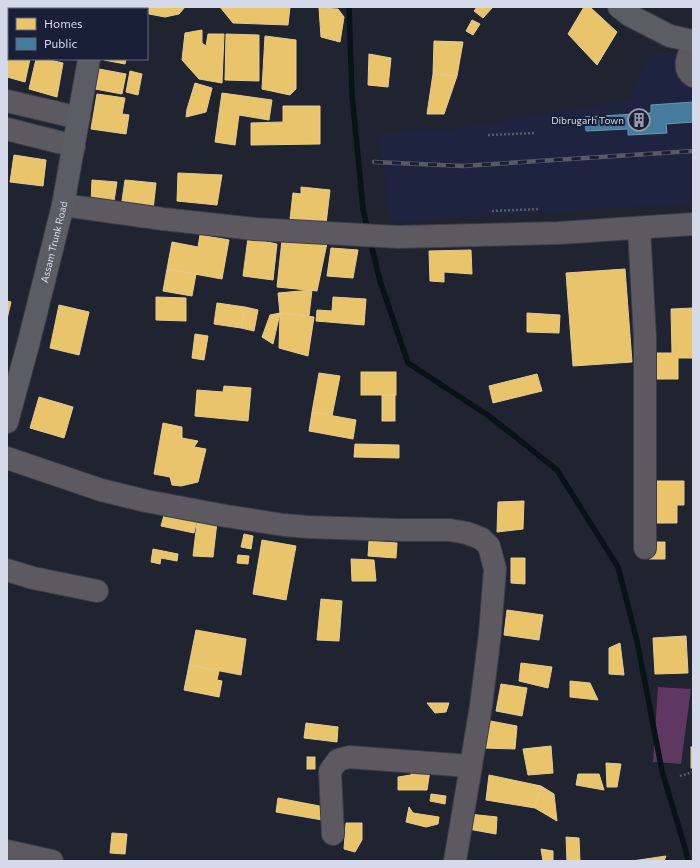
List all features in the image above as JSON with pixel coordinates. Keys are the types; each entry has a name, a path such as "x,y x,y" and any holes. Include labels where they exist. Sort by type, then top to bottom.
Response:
{"main road":[{"path":"619,7 630,15 670,36 693,41"},
{"name":"Assam Trunk Road","path":"7,422 63,205 89,60"}],"street":[{"path":"693,45 686,63 687,68 693,76"},
{"path":"7,101 79,118"},
{"path":"7,129 74,146"},
{"path":"63,205 163,220 255,229 398,237 559,233 693,224"},
{"path":"639,228 645,338 645,548"},
{"path":"7,458 101,490 146,501 226,516 284,525 308,527 450,530 467,533 482,539 489,546 495,569 490,632 481,706 455,861"},
{"path":"7,570 33,578 97,591"},
{"path":"333,834 330,771 338,760 349,757 470,766"},
{"path":"7,851 52,861"}],"path":[{"path":"488,136 535,133"},
{"path":"492,211 540,209"},
{"path":"680,776 693,772"}],"shaded area":[{"path":"693,52 693,203 391,222 378,133 455,129 629,100 650,53"},
{"path":"658,687 691,689 681,764 653,762"}],"building: Homes":[{"path":"53,7 77,7 76,8"},
{"path":"149,7 185,7 179,14 165,17 149,14"},
{"path":"220,7 290,7 288,25 233,23"},
{"path":"477,7 493,7 483,18 474,11"},
{"path":"584,7 590,7 617,32 597,65 568,34"},
{"path":"319,8 338,9 344,17 340,42 321,37"},
{"path":"7,9 8,28 7,31"},
{"path":"472,20 480,24 473,35 466,31"},
{"path":"202,30 202,43 206,46 208,34 224,34 222,83 199,79 182,60 185,33"},
{"path":"226,34 259,35 259,81 225,80"},
{"path":"265,36 296,40 296,89 290,95 262,89"},
{"path":"434,41 463,42 457,76 433,74"},
{"path":"8,44 8,60 30,60 25,82 7,77"},
{"path":"369,54 391,58 388,87 368,85"},
{"path":"36,60 50,60 63,63 57,97 29,89"},
{"path":"104,60 126,60 125,64"},
{"path":"99,69 126,74 122,94 95,89"},
{"path":"130,71 142,74 138,95 126,92"},
{"path":"433,74 457,76 444,114 427,114"},
{"path":"195,83 212,88 206,112 186,117 187,109"},
{"path":"222,93 272,100 269,120 239,115 235,145 215,142"},
{"path":"97,94 125,98 122,114 129,115 126,134 91,129"},
{"path":"283,106 320,106 320,144 251,145 251,123 283,122"},
{"path":"14,155 46,160 43,186 10,182"},
{"path":"178,173 222,175 217,205 177,201"},
{"path":"92,180 117,182 113,207 91,203"},
{"path":"125,180 156,183 153,210 121,208"},
{"path":"301,187 330,190 326,224 290,219 293,193 301,194"},
{"path":"200,235 229,240 222,279 167,269 172,242 198,247"},
{"path":"248,238 277,244 273,280 243,276"},
{"path":"282,240 327,243 317,291 277,287"},
{"path":"331,248 358,250 353,278 327,276"},
{"path":"471,250 472,274 444,272 444,282 430,281 429,251"},
{"path":"167,269 196,274 192,296 163,291"},
{"path":"625,269 632,362 573,366 566,273"},
{"path":"312,290 309,316 280,313 278,293"},
{"path":"156,297 186,298 186,321 156,320"},
{"path":"333,297 366,299 364,325 316,321 317,310 332,311"},
{"path":"7,301 11,302 7,319"},
{"path":"217,303 245,307 241,328 214,324"},
{"path":"59,305 89,312 79,355 50,348"},
{"path":"245,307 258,310 254,331 241,328"},
{"path":"693,308 693,358 678,358 678,379 655,379 655,353 672,353 671,309"},
{"path":"280,313 314,317 308,356 279,348"},
{"path":"280,313 273,344 262,337 270,315"},
{"path":"527,313 560,315 559,333 527,332"},
{"path":"195,334 208,336 204,360 192,358"},
{"path":"361,372 396,372 396,395 361,395"},
{"path":"319,373 340,376 332,416 312,412"},
{"path":"537,374 542,391 493,403 489,386"},
{"path":"224,386 251,388 248,421 195,416 197,390 223,392"},
{"path":"382,395 395,395 395,421 382,421"},
{"path":"39,397 73,407 64,438 30,428"},
{"path":"312,412 356,420 353,439 309,431"},
{"path":"163,423 182,427 182,438 198,441 194,447 206,449 198,482 181,486 172,485 170,477 154,474"},
{"path":"355,444 399,445 399,458 354,457"},
{"path":"650,481 684,481 684,505 677,505 677,523 650,523"},
{"path":"524,501 523,529 497,532 498,502"},
{"path":"166,508 198,515 194,533 161,526"},
{"path":"198,515 217,522 213,557 193,556"},
{"path":"244,534 253,536 251,549 241,547"},
{"path":"262,540 296,546 286,600 253,594"},
{"path":"369,541 397,543 396,558 368,556"},
{"path":"650,542 665,542 665,559 649,559"},
{"path":"153,549 178,554 177,561 161,558 160,564 151,562"},
{"path":"238,555 249,556 248,564 237,563"},
{"path":"511,558 525,558 525,584 511,583"},
{"path":"351,559 374,560 376,581 352,581"},
{"path":"321,599 342,601 339,641 317,640"},
{"path":"507,610 543,615 539,640 504,635"},
{"path":"196,630 246,639 241,675 189,665"},
{"path":"686,636 688,673 655,674 653,638"},
{"path":"620,643 624,675 609,674 609,648"},
{"path":"521,663 552,667 548,688 519,681"},
{"path":"189,665 219,671 217,680 222,681 219,697 184,690"},
{"path":"570,681 590,683 598,700 570,697"},
{"path":"501,684 527,688 522,716 496,711"},
{"path":"427,703 449,703 446,712 435,713"},
{"path":"485,720 517,726 515,749 483,748"},
{"path":"306,723 338,727 337,742 304,738"},
{"path":"551,746 553,773 528,775 523,749"},
{"path":"691,747 693,747 693,768 691,768"},
{"path":"307,757 315,757 315,769 307,769"},
{"path":"606,763 621,764 617,787 607,787"},
{"path":"412,764 431,764 427,790 398,790 398,777 411,775"},
{"path":"578,774 599,774 604,790 576,785"},
{"path":"489,775 541,786 535,808 486,800"},
{"path":"541,786 554,794 557,821 535,808"},
{"path":"431,794 446,796 445,804 430,801"},
{"path":"278,798 330,808 328,821 276,812"},
{"path":"409,807 413,813 439,817 438,824 426,827 406,822"},
{"path":"469,814 497,817 496,834 468,829"},
{"path":"346,823 362,823 362,840 355,852 344,849"},
{"path":"112,833 127,834 125,854 110,853"},
{"path":"566,837 579,838 580,861 567,861"},
{"path":"541,849 553,851 553,861 543,861"},
{"path":"666,856 664,861 632,861"}],"building: Public":[{"name":"Dibrugarh Town","path":"693,102 693,122 666,124 667,133 628,135 628,129 586,131 585,117 651,113 651,105"}],"waterway":[{"path":"349,7 352,94 363,209 368,231"},
{"path":"370,240 380,281 408,363 489,416 557,470 618,567 637,641 662,771 688,861"}],"railway":[{"path":"374,162 463,166 693,151"}],"place":[{"name":"Dibrugarh Town","path":"639,120"}]}
